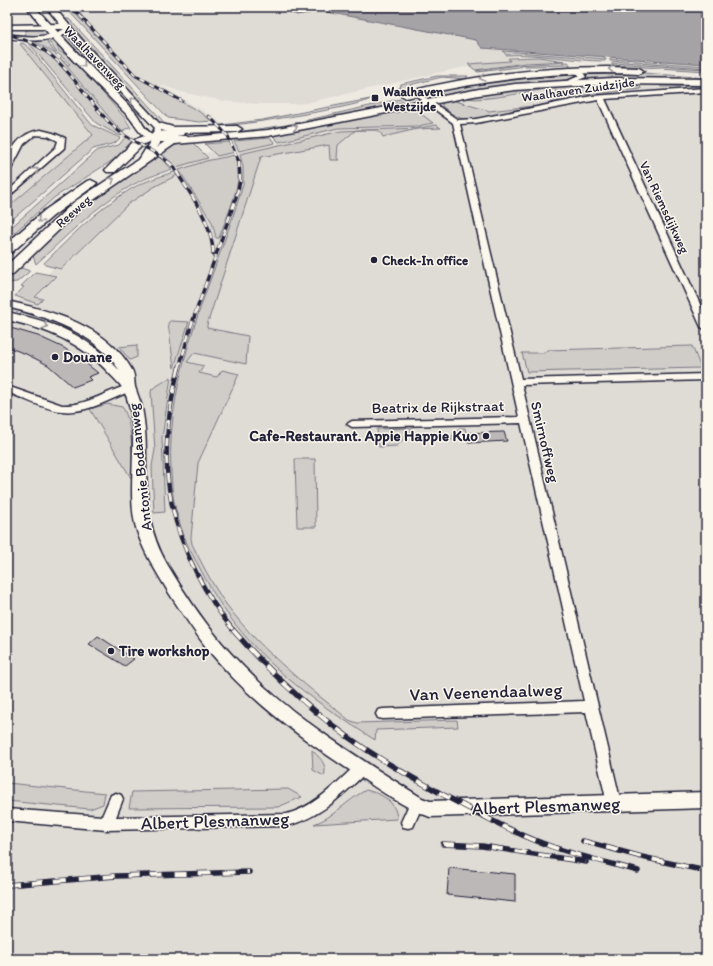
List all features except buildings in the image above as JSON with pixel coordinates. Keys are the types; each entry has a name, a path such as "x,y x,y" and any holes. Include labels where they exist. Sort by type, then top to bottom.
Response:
{"main road":[{"name":"Waalhaven Zuidzijde","path":"157,132 237,129 272,124 499,75 565,69 620,70 706,76"},
{"name":"Waalhaven Zuidzijde","path":"173,142 186,139 268,133 485,91 567,83 627,81 706,82"},
{"name":"Reeweg","path":"7,250 62,203 118,165 140,142 157,132"},
{"name":"Reeweg","path":"7,272 78,205 145,158 173,142"}],"street":[{"name":"Waalhavenweg","path":"31,7 58,38 128,111 140,129"},
{"name":"Waalhavenweg","path":"50,7 157,132"},
{"path":"10,28 33,28 48,26 67,28"},
{"path":"7,36 16,31 10,28"},
{"path":"7,36 58,38 67,28"},
{"name":"Waalhaven Zuidzijde","path":"565,69 576,70 583,75 579,79 567,83"},
{"name":"Waalhaven Zuidzijde","path":"456,122 476,121 540,107 600,97 706,90"},
{"path":"416,93 456,122"},
{"name":"Van Riemsdijkweg","path":"600,97 706,327"},
{"name":"Smirnoffweg","path":"456,122 614,803"},
{"path":"140,129 157,132"},
{"name":"Reeweg","path":"133,148 140,129"},
{"path":"7,169 20,142 28,134 42,132 62,140 60,148 7,196"},
{"name":"Waalhaven Zuidzijde","path":"157,132 186,139"},
{"name":"Reeweg","path":"145,158 157,132"},
{"name":"Antonie Bodaanweg","path":"7,304 60,320 90,335 112,353 126,370 129,388 135,407 139,448 141,510 145,532 150,544 178,592 205,634 259,692 296,724 361,769"},
{"name":"Antonie Bodaanweg","path":"7,316 48,327 79,341 98,355 129,388"},
{"path":"516,382 706,377"},
{"path":"7,390 68,409 82,406 129,388"},
{"name":"Beatrix de Rijkstraat","path":"352,424 525,420"},
{"name":"Van Veenendaalweg","path":"383,714 591,706"},
{"name":"Albert Plesmanweg","path":"7,815 58,821 106,824 196,823 298,818 318,808 361,769 416,804 437,810 706,800"},
{"path":"106,824 116,799"},
{"path":"408,822 416,804"}],"shaded area":[{"path":"65,7 69,7 134,76 198,111 212,121 199,122 168,118"},
{"path":"69,7 302,7 324,9 504,45 502,50 510,61 459,68 306,103 295,104 260,104 223,101 181,92 156,83 216,119 224,126 237,147 477,94 578,84 706,84 706,959 7,959 7,312 97,227 127,201 170,177 174,172 159,157 112,127 48,52 29,42 7,35 7,33 35,41 57,55 117,126 130,136 159,152 177,168 184,158 233,147 224,134 205,116 134,76"},
{"path":"706,7 706,64 482,48 476,40 321,11 297,15 279,8"},
{"path":"65,19 69,19 163,121 159,122"},
{"path":"46,28 51,35 25,37 26,30"},
{"path":"64,33 90,62 117,88 100,76 86,63 60,35"},
{"path":"31,39 47,40 56,43 59,51 72,58 125,118 131,128 125,129 123,132 113,122 60,58 68,65 70,64 56,52 50,43 47,43 57,55"},
{"path":"27,41 42,48 55,58 98,112 122,135 120,136 96,123"},
{"path":"7,42 20,44 93,135 7,208"},
{"path":"23,43 31,49 92,125 120,138 115,143 93,149 7,224 7,208 93,135 20,44"},
{"path":"503,51 606,59 605,61 592,61 531,55 506,55"},
{"path":"539,57 565,61 526,63 475,70 468,64 510,61 508,58"},
{"path":"610,59 706,66 706,68 610,61"},
{"path":"568,62 571,65 527,66 476,71 517,65"},
{"path":"612,63 706,69 706,71 612,65"},
{"path":"619,71 706,78 706,80 584,80 587,77 585,72"},
{"path":"578,73 579,76 575,79 464,91 435,98 429,97 436,92 493,78"},
{"path":"437,76 468,76 465,79 442,77 409,85 404,94 398,89 401,84"},
{"path":"642,82 706,84 706,86 661,87 658,83 640,84 641,89 558,98 560,101 550,103 557,93 554,88 558,86"},
{"path":"547,87 540,90 489,98 470,99 464,97"},
{"path":"370,99 347,106 302,115 235,125 222,125 262,120"},
{"path":"400,99 406,104 285,128 230,135 229,133 286,125"},
{"path":"452,100 489,111 533,106 496,115 467,119 455,116 442,106 442,103"},
{"path":"412,107 433,123 418,126 338,128 279,142 272,135"},
{"path":"436,125 441,128 417,129 383,137 380,132 375,130 367,130 419,128"},
{"path":"355,130 338,145 337,158 339,160 330,160 329,145 261,157 207,325 207,328 248,336 246,364 194,353 187,362 204,366 199,373 217,377 222,370 239,374 198,463 191,538 192,544 217,591 234,615 280,663 349,720 357,723 457,720 458,727 376,730 375,740 294,684 258,651 226,612 188,546 174,502 171,472 171,435 176,398 194,326 243,185 243,167 240,154 341,131"},
{"path":"126,136 132,140 127,151 55,197 7,239 7,231 98,150 119,145"},
{"path":"270,138 275,143 239,151 234,141"},
{"path":"192,142 208,158 176,167 162,154 171,146"},
{"path":"230,142 235,152 217,156 205,144"},
{"path":"235,155 238,165 237,186 219,238 216,238 212,222 179,170 206,161"},
{"path":"159,157 172,169 139,182 116,195 81,223 36,264 32,254 78,211 100,194"},
{"path":"177,171 179,174 154,187 128,204 61,269 45,265 44,263 85,223 107,205 131,189"},
{"path":"18,267 30,271 17,282 7,283 7,278"},
{"path":"35,272 56,276 35,297 43,299 38,304 15,296 24,287 21,286"},
{"path":"170,321 189,322 174,368 168,323"},
{"path":"137,345 137,357 130,360 119,347"},
{"path":"692,346 701,368 527,372 522,353 544,353 547,350"},
{"path":"171,377 162,438 165,512 154,513 152,466 155,450 151,392 152,389"},
{"path":"107,404 122,407 128,420 133,463 131,478 90,409"},
{"path":"413,428 397,446 379,447 377,429"},
{"path":"459,428 465,428 467,439 449,440"},
{"path":"295,459 315,459 316,527 297,527"},
{"path":"312,750 324,765 324,776 313,770"},
{"path":"7,783 105,793 103,804 90,809 7,801"},
{"path":"288,789 302,797 278,807 129,808 132,792"},
{"path":"366,790 387,799 394,807 397,819 314,824 328,817"}],"railway":[{"path":"72,7 135,75 182,101"},
{"path":"7,34 27,40 43,49 68,72 114,127 127,137 168,162"},
{"path":"209,116 228,136 239,162"},
{"path":"167,161 173,166 205,219 212,242 213,254"},
{"path":"179,368 191,326 236,198 240,181 239,161"},
{"path":"179,367 173,394 167,446 167,471 170,496 184,546 196,572 213,602 234,631"},
{"path":"233,630 266,666 320,716 360,745 398,769 506,828 566,851 638,871"},
{"path":"583,841 642,857 706,871"},
{"path":"443,844 482,846 586,862"},
{"path":"7,885 116,876 249,872"}],"place":[{"name":"Waalhaven Westzijde","path":"375,98"},
{"name":"Check-In office","path":"374,260"},
{"name":"Douane","path":"55,357"},
{"name":"Cafe-Restaurant. Appie Happie Kuo","path":"486,436"},
{"name":"Tire workshop","path":"111,651"}]}
